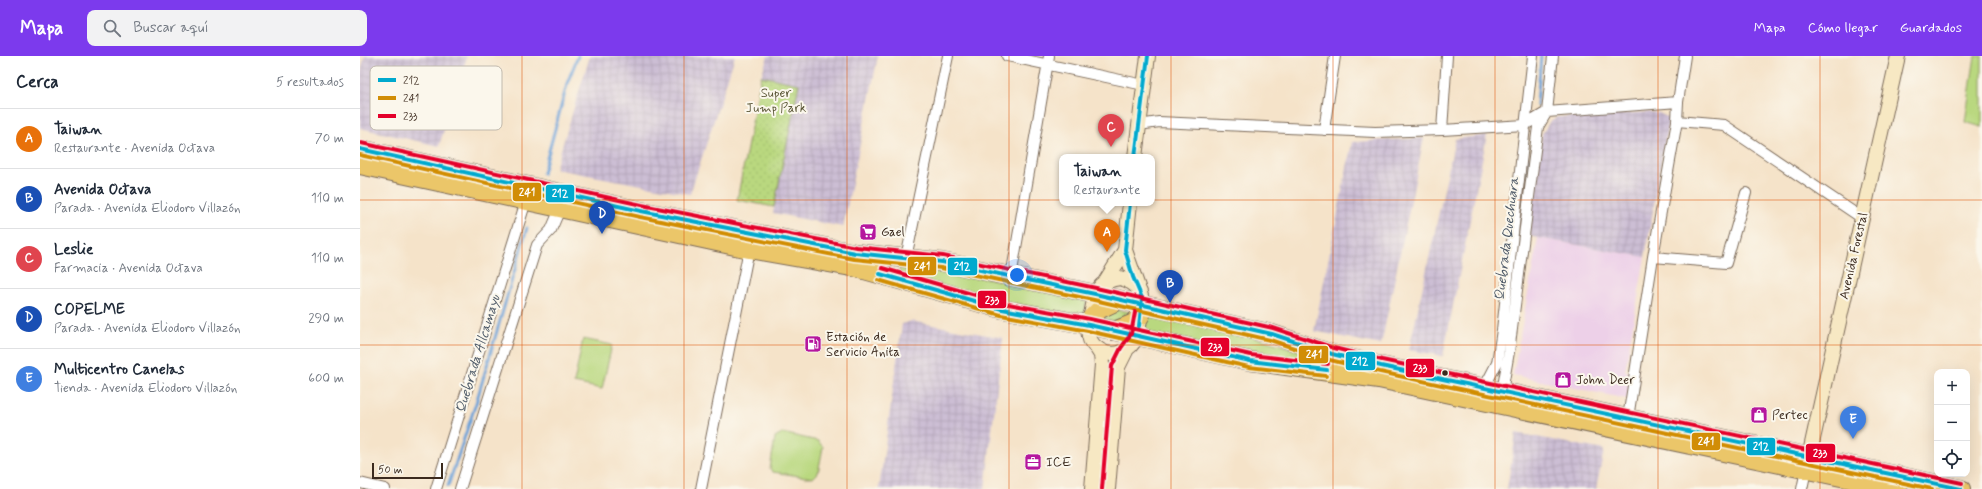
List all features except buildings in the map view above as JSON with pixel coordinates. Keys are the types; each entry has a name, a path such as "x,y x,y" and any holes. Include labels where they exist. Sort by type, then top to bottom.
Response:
{"highway":[{"path":"360,149 641,211 855,253 942,262 1011,277 1100,288 1119,300 1141,303 1272,334 1332,354 1502,392 1628,418 1808,463 1898,489"},
{"path":"360,165 749,249 857,268 1002,309 1090,322 1114,331 1250,361 1378,379 1808,463 1961,489"},
{"path":"1090,322 1100,309 1119,300"},
{"path":"1114,331 1134,323 1141,303"}],"main road":[{"path":"1135,154 1148,56"},
{"name":"Avenida Forestal","path":"1808,463 1898,56"},
{"path":"1108,489 1118,367 1126,351 1137,336 1141,303 1125,250 1130,206"},
{"path":"1092,489 1102,364 1101,355 1088,335 1090,322 1100,288 1125,250"},
{"path":"1100,288 1120,278 1134,284 1141,303"},
{"path":"1096,347 1104,353 1111,354 1126,351"}],"street":[{"path":"906,258 948,56"},
{"path":"1007,56 1048,60 1144,85"},
{"path":"1324,130 1335,56"},
{"path":"1442,130 1447,56"},
{"path":"1484,388 1498,356 1533,56"},
{"path":"1502,392 1509,352 1538,127 1547,112 1553,56"},
{"path":"1628,418 1653,257 1677,121 1678,102 1685,56"},
{"path":"1011,277 1048,60"},
{"path":"1139,125 1159,122 1375,132 1442,130 1526,125 1547,112 1678,102"},
{"path":"1677,121 1724,125 1862,218"},
{"path":"1653,257 1726,262 1746,193"},
{"path":"436,489 526,201"},
{"path":"460,489 537,245 551,230 560,209"},
{"path":"702,489 749,249"},
{"path":"1802,489 1808,463"},
{"path":"360,483 385,489"}],"shaded area":[{"path":"365,56 467,56 464,66 370,66 370,130 444,130 439,146 360,128 360,74"},
{"path":"590,56 735,56 690,194 555,169"},
{"path":"768,56 878,56 843,227 773,213 799,85 761,76"},
{"path":"1651,112 1659,113 1669,118 1645,257 1527,236 1542,134 1550,121 1557,117"},
{"path":"1487,135 1443,356 1409,350 1455,139"},
{"path":"1424,138 1381,345 1314,331 1352,142"},
{"path":"1538,238 1645,257 1625,371 1632,373 1627,399 1513,375"},
{"path":"911,321 1003,338 985,489 879,489 902,324"},
{"path":"1516,433 1604,450 1596,489 1507,489"}],"green space":[{"path":"1975,56 1982,56 1982,127 1965,122"},
{"name":"Super Jump Park","path":"761,76 799,84 774,207 737,200"},
{"path":"901,264 929,267 1087,298 1084,315 1023,308 898,273"},
{"path":"1118,310 1135,313 1122,322 1098,320"},
{"path":"1148,316 1223,328 1345,364 1294,363 1143,334"},
{"path":"583,339 612,345 602,389 574,383"},
{"path":"782,433 818,441 823,447 818,473 813,478 773,472 770,469 775,437"}],"waterway":[{"name":"Quebrada Allcamayu","path":"543,173 568,81 578,56"},
{"name":"Quebrada Quechuara","path":"1537,105 1541,56"},
{"name":"Quebrada Quechuara","path":"1520,213 1529,158"},
{"name":"Quebrada Allcamayu","path":"448,486 476,403 527,228"},
{"name":"Quebrada Quechuara","path":"1099,489 1100,472"}],"transit line":[{"name":"212","path":"1135,154 1148,56"},
{"name":"233","path":"361,143 642,205 856,247 943,256 1096,288 1273,328 1334,348 1382,360 1962,483"},
{"name":"212","path":"360,149 641,211 855,253 942,262 1095,294 1272,334 1332,354 1381,366 1961,489"},
{"name":"241","path":"360,155 640,217 854,259 941,268 1094,300 1270,340 1330,360 1380,372 1932,489"},
{"name":"212","path":"1130,206 1125,250 1133,277 1142,298 1139,326"},
{"name":"233","path":"882,268 1003,303 1090,319 1251,355 1328,364"},
{"name":"212","path":"880,274 1002,309 1089,325 1250,361 1327,370"},
{"name":"241","path":"878,280 1001,315 1088,331 1249,367 1326,376"},
{"name":"233","path":"1102,489 1112,366 1121,348 1131,334 1135,312"}],"place":[{"name":"Leslie","path":"1111,147"},
{"name":"Gael","path":"868,232"},
{"name":"COPELME","path":"602,234"},
{"name":"Taiwan","path":"1107,252"},
{"name":"Avenida Octava","path":"1170,303"},
{"name":"Estación de Servicio Anita","path":"813,344"},
{"name":"John Deer","path":"1563,380"},
{"name":"Pertec","path":"1759,415"},
{"name":"Multicentro Canelas","path":"1853,439"},
{"name":"ICE","path":"1033,462"}]}
